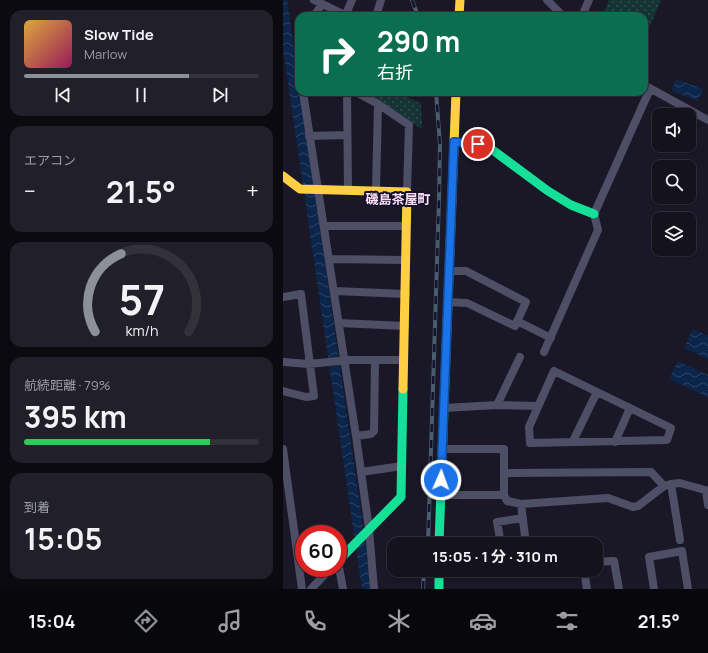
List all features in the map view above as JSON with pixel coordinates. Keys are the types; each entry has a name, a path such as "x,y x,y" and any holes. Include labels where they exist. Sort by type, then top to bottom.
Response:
{"street":[{"path":"314,0 337,12"},
{"path":"347,12 352,0"},
{"path":"377,12 381,0"},
{"path":"459,12 460,0"},
{"path":"547,0 559,12"},
{"path":"584,12 589,0"},
{"path":"317,12 322,4"},
{"path":"648,88 708,120"},
{"path":"304,96 335,291 343,362 356,436 374,589"},
{"path":"347,96 347,190"},
{"path":"347,552 401,497 409,125 363,96"},
{"path":"439,537 456,96"},
{"path":"545,352 598,230 594,214 643,96"},
{"path":"376,190 378,104"},
{"path":"309,136 347,135"},
{"path":"454,142 478,144 490,148 548,191 571,205 594,214"},
{"path":"283,176 300,189 407,192"},
{"path":"324,226 406,226"},
{"path":"329,260 405,260"},
{"path":"448,302 467,303 515,326 526,302 465,271 449,271"},
{"path":"335,291 405,294"},
{"path":"283,297 301,294 314,396 307,397 283,391"},
{"path":"295,314 303,313"},
{"path":"517,321 551,338"},
{"path":"339,323 405,326"},
{"path":"497,405 520,357"},
{"path":"283,362 311,364 329,362 404,360"},
{"path":"356,436 371,434 374,431 375,361"},
{"path":"554,371 671,428 667,440 530,443 529,427 537,406 554,371"},
{"path":"573,441 597,392"},
{"path":"444,408 497,405 537,406"},
{"path":"615,442 630,408"},
{"path":"283,449 303,589"},
{"path":"442,449 504,449 504,496 507,501 521,504 608,498 633,507 638,506 667,485 680,483 707,491 708,505"},
{"path":"361,472 402,466"},
{"path":"504,473 651,472 667,485 680,540"},
{"path":"440,495 504,496"},
{"path":"521,504 525,537"},
{"path":"500,537 497,522 523,518"},
{"path":"654,589 649,557 682,552 688,589"},
{"path":"603,561 615,560 619,589"},
{"path":"311,589 322,577"},
{"path":"341,577 343,589"},
{"path":"439,577 439,589"},
{"path":"585,577 587,589"}],"green space":[{"path":"609,0 661,0 648,31 648,12 604,12"},
{"path":"368,96 406,96 421,104 422,129"}],"water":[{"path":"283,0 287,0 295,55 295,96 301,96 372,589 362,589 283,49"},
{"path":"676,79 703,89 698,101 672,91"},
{"path":"693,329 708,336 708,359 684,348"},
{"path":"678,361 708,375 708,397 669,379"}],"railway":[{"path":"412,0 416,12"},
{"path":"428,537 440,145 436,96"},
{"path":"423,589 424,577"}],"traffic: fast":[{"path":"454,142 478,144 490,148 548,191 571,205 594,214"},
{"path":"439,537 445,379"},
{"path":"347,552 401,497 403,389"},
{"path":"439,577 439,589"}],"traffic: slow":[{"path":"459,12 460,0"},
{"path":"445,379 456,96"},
{"path":"283,176 300,189 407,192 403,389"}],"district":[{"name":"磯島茶屋町","path":"398,199"}],"route":[{"path":"441,480 454,142 478,144"}]}
